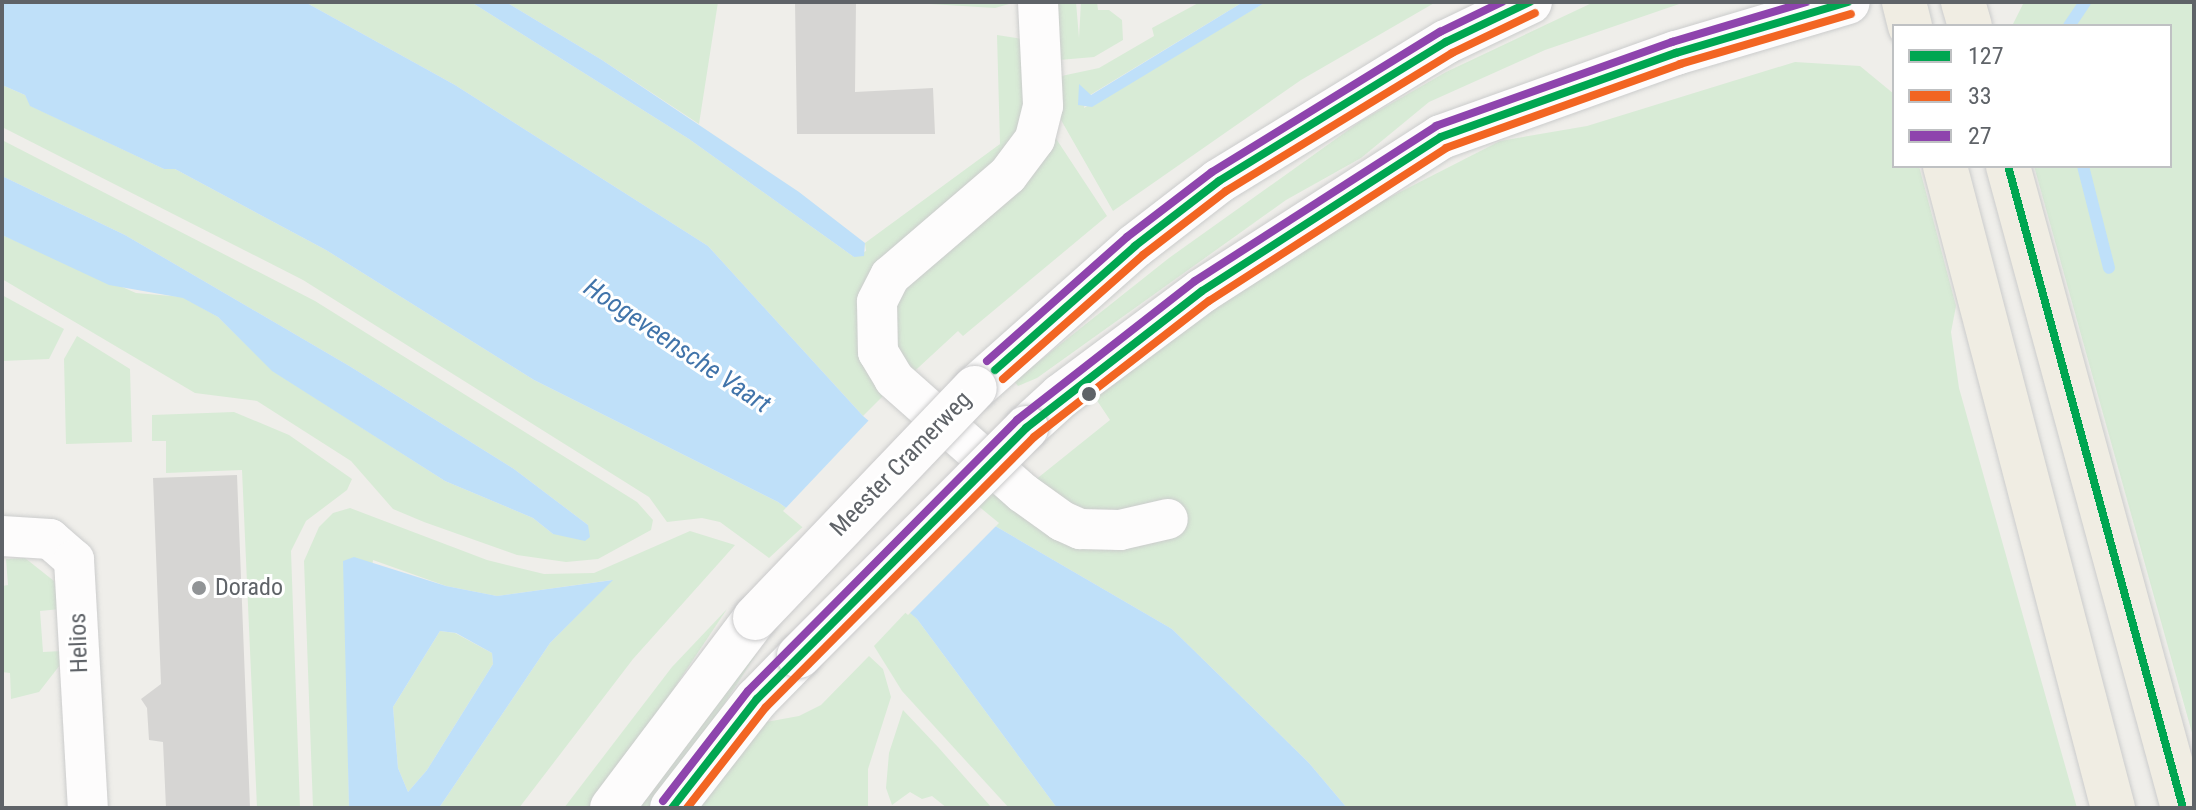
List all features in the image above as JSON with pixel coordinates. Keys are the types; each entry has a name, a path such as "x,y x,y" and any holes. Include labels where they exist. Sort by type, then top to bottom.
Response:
{"highway":[{"path":"1904,2 1910,24"},
{"path":"1963,2 1969,24"},
{"path":"1946,168 2113,808"},
{"path":"2009,168 2183,808"}],"main road":[{"name":"Meester Cramerweg","path":"612,808 755,618 975,388 1135,246 1219,181 1446,42 1530,2"},
{"path":"672,808 757,699 1026,428 1061,396 1202,291 1441,137 1676,53 1848,2"}],"street":[{"path":"1038,2 1043,106 1035,139 1008,175 890,276 877,302 878,352 894,379 1023,493 1062,521 1080,529 1120,530 1168,519"},
{"name":"Helios","path":"2,536 50,539 74,560 88,808"}],"green space":[{"path":"305,2 471,2 689,139 854,257 866,251 865,243 1000,144 997,35 1029,40 1028,129 891,261 889,390 863,416 708,246 455,85"},
{"path":"506,2 718,2 699,124 602,60"},
{"path":"897,2 1016,2 995,8"},
{"path":"1048,2 1076,2 1079,38 1081,2 1097,2 1098,10 1109,10 1122,20 1123,40 1094,57 1059,60"},
{"path":"1200,2 1243,2 1090,95 1087,92 1084,108 1266,2 1436,2 1301,80 1113,211 1053,106 1052,78 1099,68 1154,36 1152,28"},
{"path":"1594,2 1685,2 1545,50 1429,102 1361,158 1286,200 1037,378 1018,386 1014,381 1169,258 1361,121 1446,72"},
{"path":"2024,2 2194,2 2194,740 2035,168 2172,168 2172,24 2013,24"},
{"path":"1795,62 1860,66 1892,92 1892,168 1920,168 1956,306 1951,332 1959,388 2077,808 1347,808 1309,763 1172,629 990,523 967,504 991,481 1086,518 1029,485 1110,420 1094,396 1188,323 1359,213 1500,141 1587,126"},
{"path":"2,85 25,95 31,106 164,169 175,169 326,250 534,380 778,502 807,523 769,558 720,522 702,518 667,522 649,497 303,280 2,127"},
{"path":"1049,128 1107,216 963,336 958,331 906,379 887,314 892,297"},
{"path":"2,140 315,301 637,502 653,520 651,530 598,559 566,562 517,555 424,522 393,509 351,461 257,401 195,393 2,279 2,235 136,293 183,297 218,317 273,371 445,481 533,518 553,534 588,525 514,469 351,367 125,235 2,176"},
{"path":"2,295 64,329 49,359 2,361"},
{"path":"77,336 130,369 132,442 66,444 64,359"},
{"path":"234,412 289,435 352,479 347,490 306,521 291,551 300,808 257,808 242,470 166,473 166,441 152,441 152,415"},
{"path":"350,508 487,560 544,574 594,573 690,531 735,545 633,659 519,808 439,808 550,643 612,580 497,596 446,586 373,560 348,747 349,808 313,808 304,561 319,527 333,513"},
{"path":"25,558 54,581 60,609 40,611 43,652 62,651 60,665 39,692 11,699 10,673 2,672 2,586 8,585 6,559"},
{"path":"727,609 594,808 564,808 672,667"},
{"path":"908,610 1057,808 1009,808 902,691 874,646"},
{"path":"440,631 455,633 492,653 493,664 427,770 408,792 398,768 393,707"},
{"path":"757,653 657,808 629,808 649,780"},
{"path":"869,656 883,669 891,697 868,769 868,808 691,808 761,723 799,716 821,705"},
{"path":"903,710 992,808 947,808 932,796 922,799 910,792 892,805 886,788 889,753"}],"water":[{"name":"Hoogeveensche Vaart","path":"2,2 305,2 455,85 708,246 863,416 990,523 1172,629 1309,763 1347,808 1057,808 917,619 807,523 778,502 534,380 326,250 175,169 164,169 30,106 25,95 2,85"},
{"path":"471,2 506,2 602,60 799,192 865,243 864,256 854,257 689,139"},
{"path":"1243,2 1266,2 1092,107 1078,105 1079,84 1091,95"},
{"path":"2,176 125,235 351,367 514,469 588,525 590,537 585,541 553,534 533,518 445,481 272,371 218,317 183,298 109,285 2,235"},
{"path":"354,557 446,586 497,596 613,580 550,643 439,808 349,808 343,561","holes":["440,631 456,633 492,653 493,664 427,770 408,792 398,768 393,707"]}],"pier":[{"path":"871,418 999,523 908,615 783,511"}],"building":[{"path":"795,2 856,2 855,92 933,88 935,134 797,134"},
{"name":"Dorado","path":"237,475 250,808 166,808 163,742 149,740 147,708 141,699 161,684 153,478"}],"waterway":[{"path":"2070,24 2085,2"},
{"path":"2084,168 2109,268"}],"transit line":[{"name":"27","path":"987,361 1127,237 1212,172 1440,32 1502,2"},
{"name":"127","path":"995,370 1135,246 1219,181 1446,42 1530,2"},
{"name":"27","path":"663,801 748,691 1017,420 1195,281 1436,126 1672,42 1806,2"},
{"name":"127","path":"672,808 757,699 1026,428 1202,291 1441,137 1676,53 1848,2"},
{"name":"33","path":"1003,379 1143,255 1226,191 1452,53 1535,13"},
{"name":"33","path":"687,808 766,707 1034,437 1209,301 1446,148 1680,64 1851,14"},
{"name":"127","path":"2009,168 2183,808"}],"place":[{"name":"Dorado","path":"199,588"}]}
